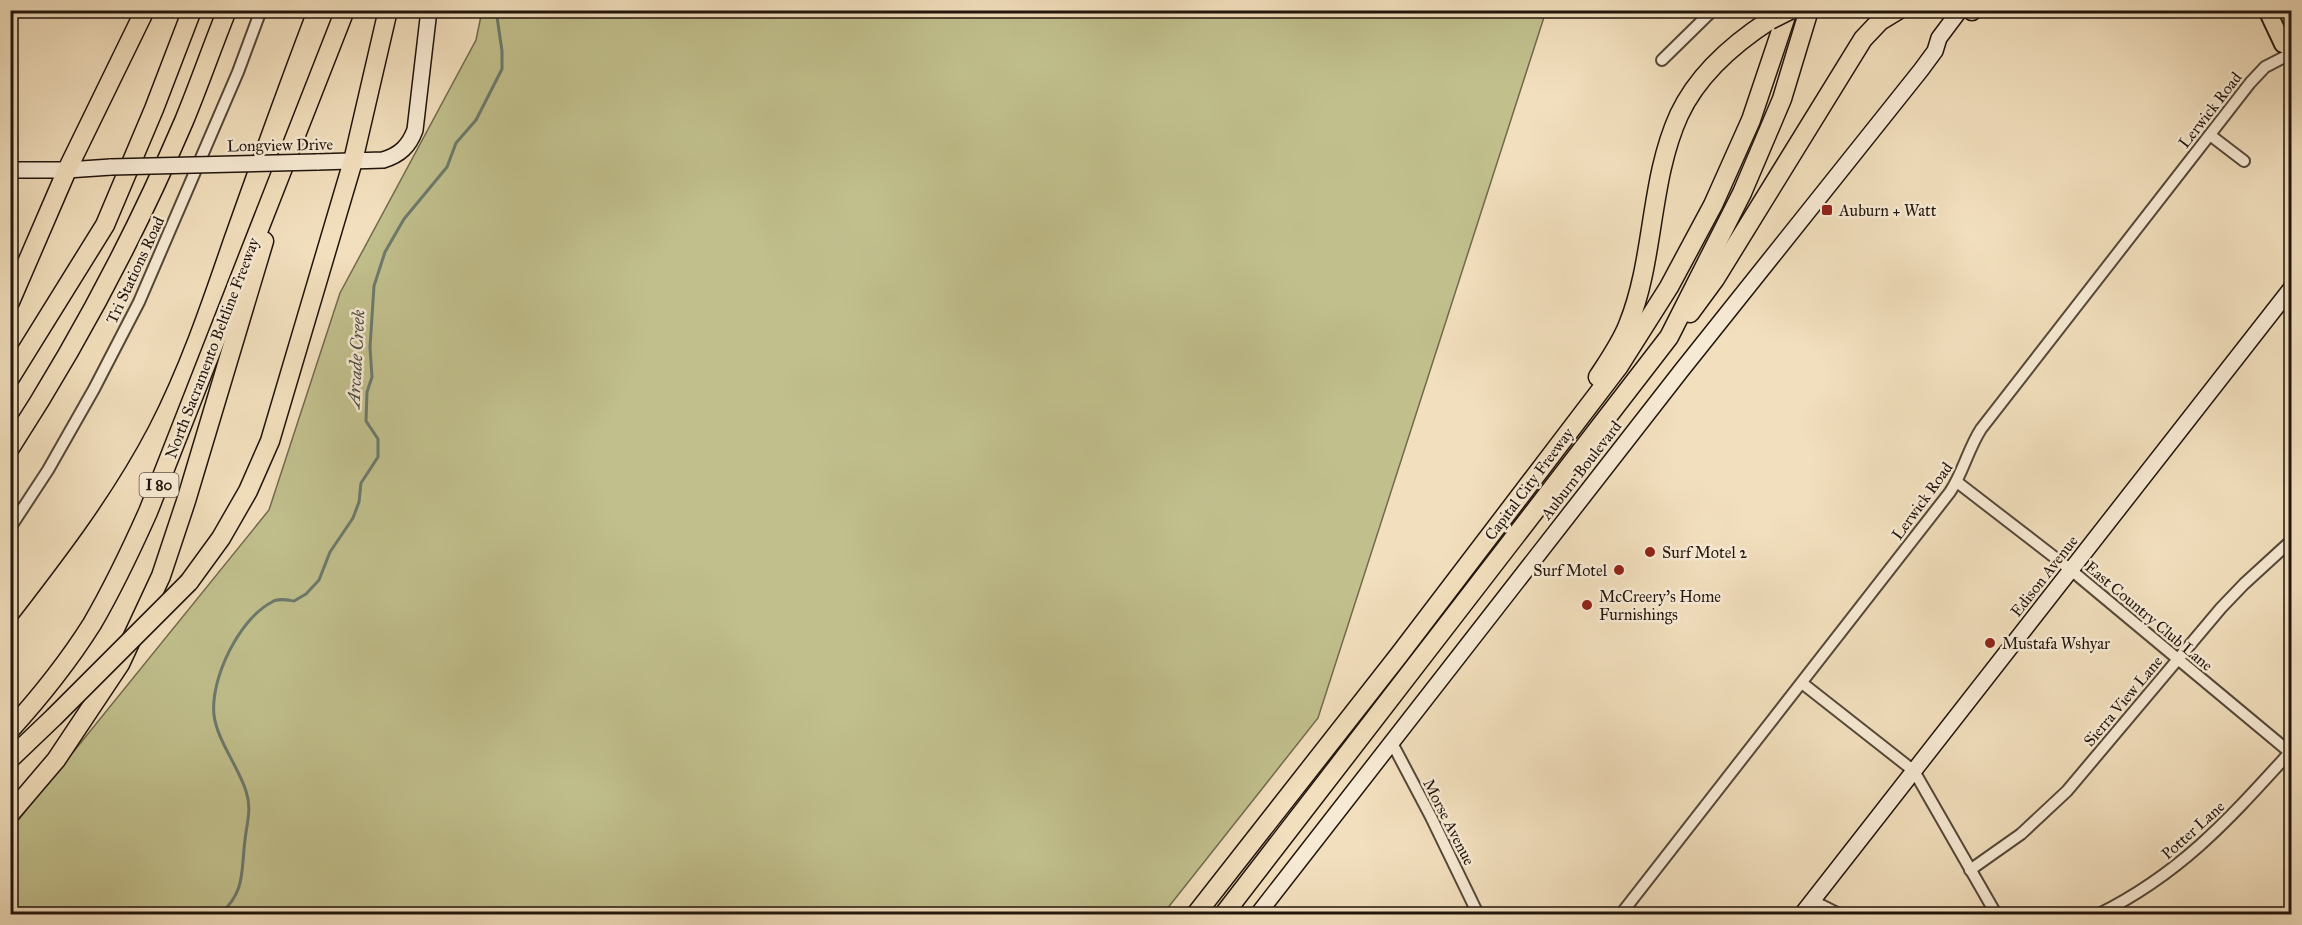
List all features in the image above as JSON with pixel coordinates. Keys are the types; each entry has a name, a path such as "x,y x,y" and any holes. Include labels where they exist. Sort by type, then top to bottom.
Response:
{"highway":[{"path":"10,302 67,170 145,10"},
{"path":"10,378 105,225 192,10"},
{"path":"10,448 50,387 111,275 184,121 227,10"},
{"name":"North Sacramento Beltline Freeway","path":"10,730 46,689 91,624 129,555 148,512 345,10"},
{"path":"10,759 189,582 221,538 248,491 270,441 352,161 387,10"},
{"path":"1528,485 1605,367 1628,325 1641,280 1666,148 1680,114 1699,82 1723,55 1770,20 1789,10"},
{"name":"Capital City Freeway","path":"1196,915 1619,366 1669,287 1713,205 1751,120 1789,10"},
{"name":"Capital City Freeway","path":"1224,915 1669,337 1742,193 1782,99 1809,10"},
{"path":"1669,337 1700,302 1715,279 1863,39 1880,21 1898,10"},
{"path":"10,814 56,760 120,664 160,576 186,501 264,245 264,215"}],"main road":[{"name":"Longview Drive","path":"10,170 383,160 392,157 406,147 415,130 429,10"},
{"name":"Auburn Boulevard","path":"1258,915 1681,371 1935,51 1939,38 1960,10"},
{"path":"2267,10 2283,44 2292,48"},
{"name":"Auburn Boulevard","path":"1935,51 1945,46 1972,11"},
{"name":"Edison Avenue","path":"1802,915 2292,287"}],"street":[{"name":"Tri Stations Road","path":"10,528 48,470 94,389 139,302 238,72 261,10"},
{"path":"1662,60 1713,10"},
{"name":"Lerwick Road","path":"1621,915 1957,482 1981,429 2257,74 2265,67 2292,53"},
{"path":"2210,135 2244,161"},
{"name":"East Country Club Lane","path":"1957,482 2071,570 2291,752"},
{"name":"Sierra View Lane","path":"1970,870 2021,834 2052,806 2244,584 2292,540"},
{"path":"1802,683 1914,771 1996,915"},
{"name":"Morse Avenue","path":"1392,743 1478,915"},
{"name":"Potter Lane","path":"2099,915 2142,890 2197,850 2240,808 2291,752"},
{"path":"1813,901 1839,915"}],"shaded area":[{"path":"482,11 1546,11 1318,718 1163,914 11,914 11,829 269,510 340,293 476,40"}],"waterway":[{"name":"Arcade Creek","path":"220,914 234,897 241,880 249,810 248,798 223,743 214,715 214,701 222,668 238,636 260,610 274,601 294,601 306,594 319,580 330,552 353,518 359,502 361,483 378,457 378,439 366,421 367,392 372,377 370,347 374,286 385,252 404,219 447,167 456,143 476,120 502,69 502,51 496,10"}],"tram line":[{"path":"10,629 102,505 149,426 190,333 307,10"}],"place":[{"name":"Auburn + Watt","path":"1827,210"},
{"name":"Surf Motel 2","path":"1650,552"},
{"name":"Surf Motel","path":"1619,570"},
{"name":"McCreery's Home Furnishings","path":"1587,605"},
{"name":"Mustafa Wshyar","path":"1990,643"}]}
